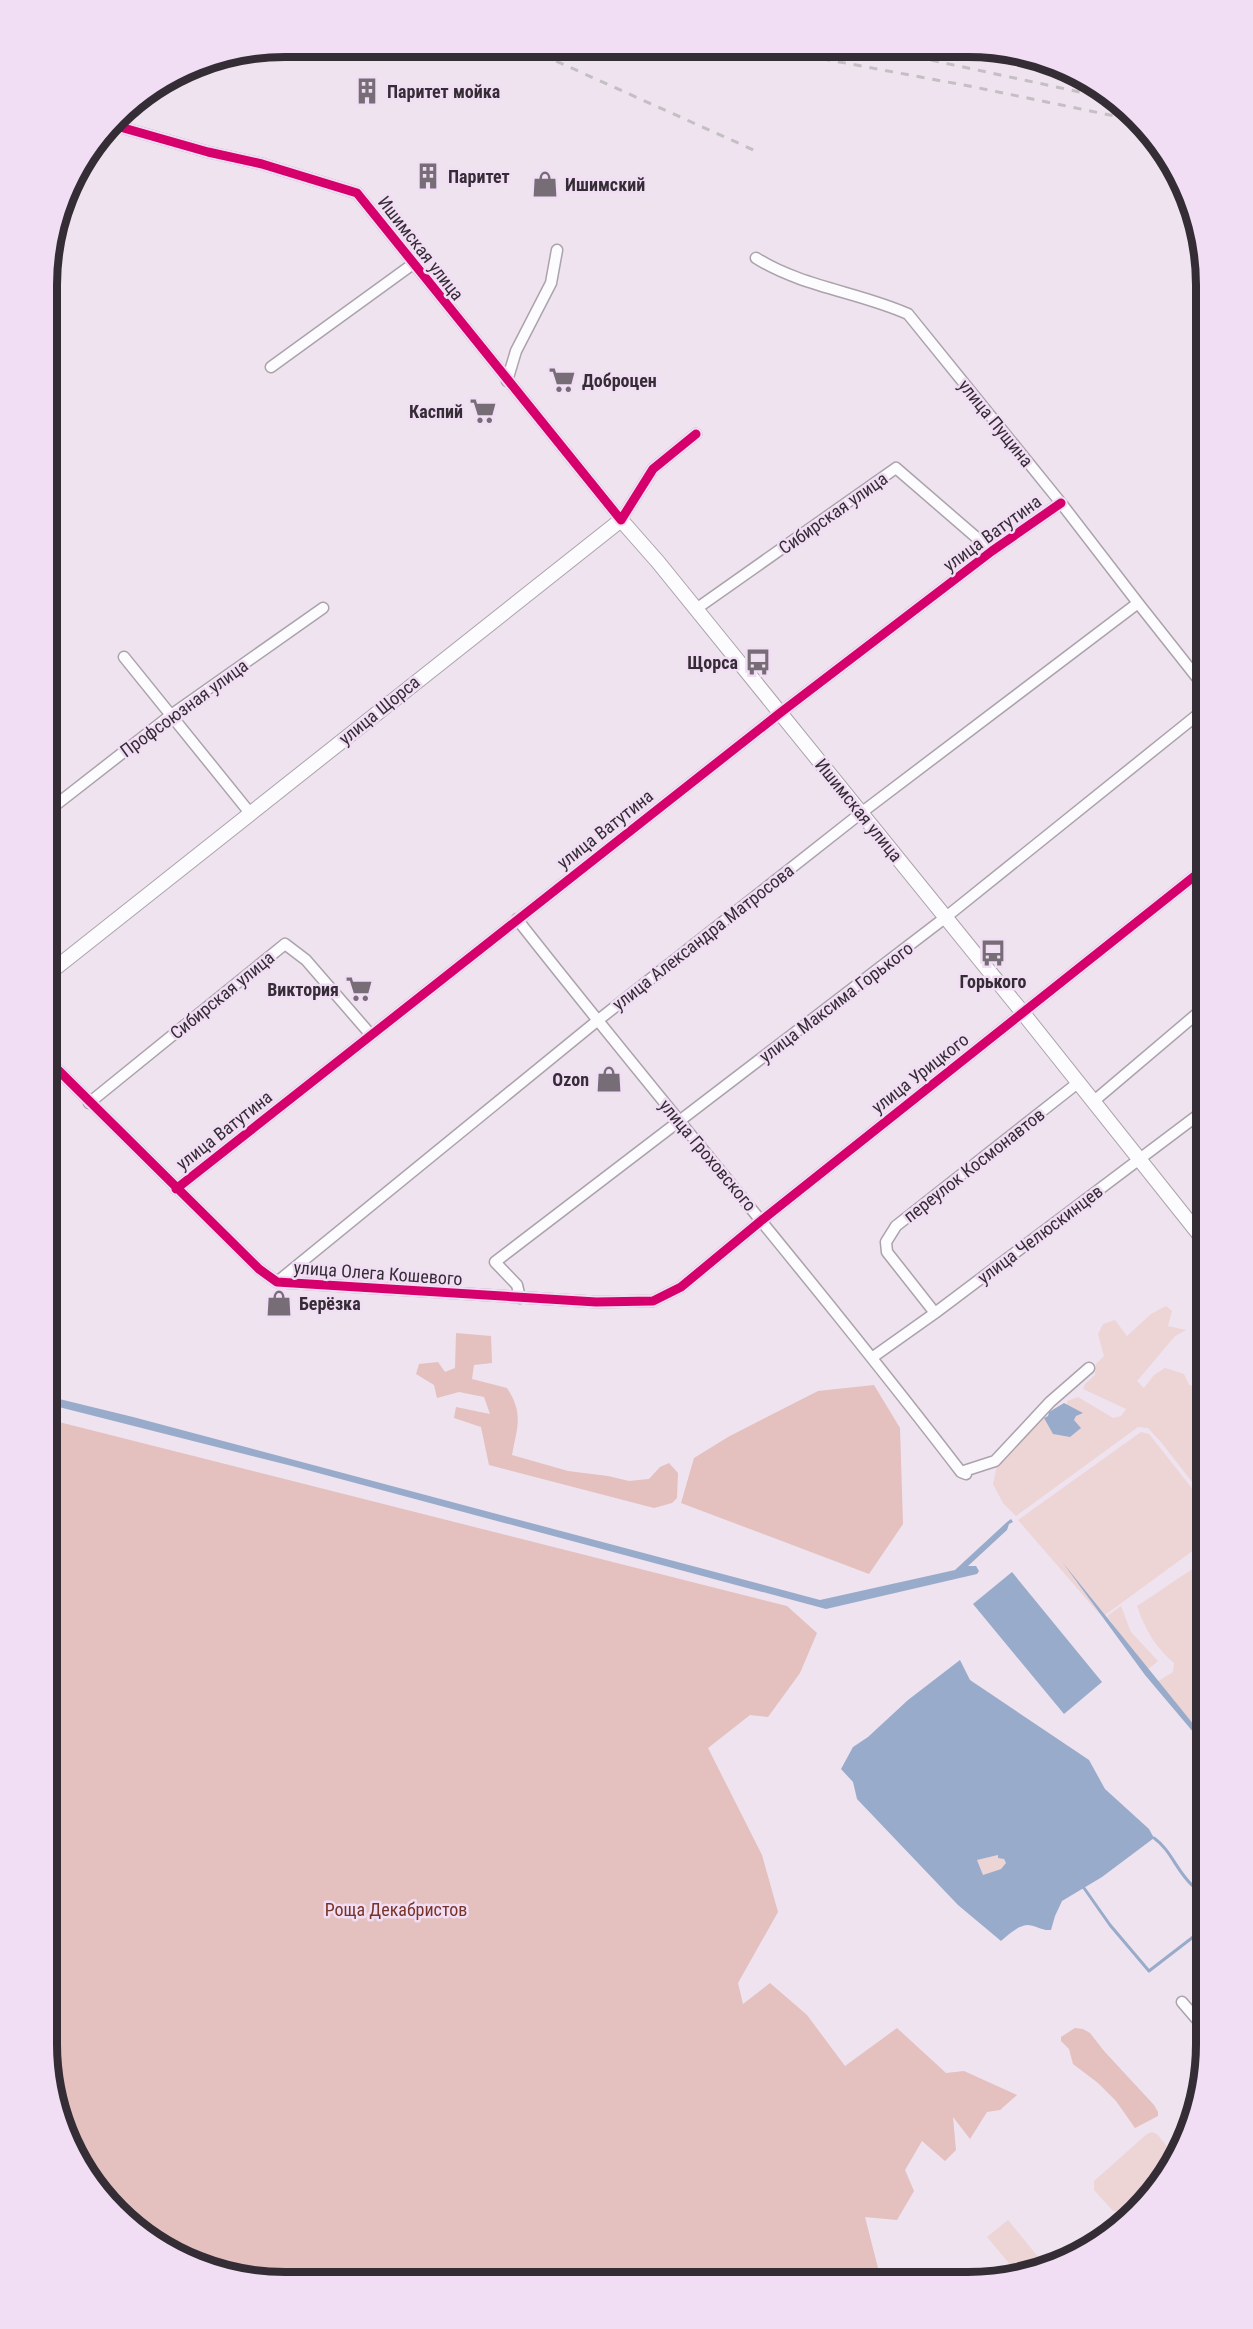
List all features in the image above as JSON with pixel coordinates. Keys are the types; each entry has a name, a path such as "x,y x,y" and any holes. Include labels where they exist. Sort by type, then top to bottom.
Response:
{"main road":[{"name":"Ишимская улица","path":"621,520 946,917 1196,1230"},
{"name":"улица Щорса","path":"57,967 621,520"}],"street":[{"name":"Ишимская улица","path":"121,127 208,152 262,164 357,193 621,520"},
{"path":"507,381 516,351 551,282 557,250"},
{"name":"улица Пущина","path":"756,258 773,269 880,301 908,314 1061,503 1196,677"},
{"path":"271,367 413,264"},
{"name":"улица Щорса","path":"621,520 653,469 696,434"},
{"name":"Сибирская улица","path":"696,609 896,468 992,551"},
{"name":"улица Ватутина","path":"176,1189 780,713 992,551 1061,503"},
{"name":"улица Александра Матросова","path":"277,1282 597,1021 861,813 1137,603"},
{"name":"Профсоюзная улица","path":"57,804 171,716 324,608"},
{"path":"124,657 250,813"},
{"name":"улица Максима Горького","path":"520,1298 516,1285 495,1262 946,917 1196,716"},
{"name":"улица Урицкого","path":"652,1301 681,1287 762,1220 1196,876"},
{"name":"улица Гроховского","path":"517,919 597,1021 873,1357 963,1473 995,1461 1050,1402 1089,1368"},
{"name":"Сибирская улица","path":"89,1103 285,944 306,960 371,1035"},
{"path":"1094,1101 1196,1014"},
{"name":"улица Олега Кошевого","path":"57,1069 176,1189 259,1269 277,1282 596,1302 652,1301"},
{"name":"переулок Космонавтов","path":"935,1313 887,1252 886,1242 896,1226 1079,1082"},
{"name":"улица Челюскинцев","path":"873,1357 1196,1117"},
{"path":"1182,2002 1196,2018"}],"shaded area":[{"path":"1166,1306 1172,1311 1168,1326 1186,1330 1175,1336 1137,1381 1144,1388 1154,1375 1165,1368 1184,1374 1189,1385 1196,1387 1196,1487 1148,1428 1138,1427 1016,1516 1003,1503 993,1484 997,1466 1038,1419 1044,1418 1054,1434 1081,1428 1074,1420 1082,1413 1067,1405 1067,1401 1078,1397 1113,1418 1121,1416 1126,1409 1083,1389 1095,1375 1096,1364 1104,1356 1098,1334 1103,1324 1115,1320 1127,1336 1151,1314"},
{"path":"1141,1432 1149,1434 1196,1493 1196,1548 1105,1615 1073,1576 1102,1617 1018,1520"},
{"path":"1196,1568 1196,1725 1157,1682 1173,1672 1174,1663 1151,1637 1137,1606"},
{"path":"1121,1606 1131,1632 1158,1661 1147,1670 1107,1616"},
{"path":"998,1855 1007,1862 1001,1869 983,1875 977,1860"},
{"path":"1152,2132 1157,2134 1170,2150 1158,2171 1129,2205 1122,2211 1113,2211 1094,2190 1094,2181"},
{"path":"1008,2220 1041,2260 1013,2268 987,2237"},
{"path":"958,2271 961,2272 936,2272"}],"green space":[{"path":"456,1333 491,1336 492,1363 474,1365 472,1379 507,1388 512,1397 518,1421 512,1455 568,1471 629,1481 649,1479 660,1467 669,1463 678,1473 677,1498 672,1503 654,1508 489,1465 481,1427 454,1418 456,1407 490,1414 484,1397 459,1392 437,1398 434,1385 416,1374 419,1364 438,1362 445,1372 455,1368"},
{"path":"874,1385 900,1428 903,1524 869,1574 681,1503 694,1458 728,1437 818,1391"},
{"name":"Роща Декабристов","path":"57,1422 787,1606 817,1633 800,1673 768,1717 750,1715 708,1748 762,1855 778,1912 738,1983 743,2004 770,1983 807,2015 845,2066 897,2028 946,2073 964,2071 1017,2095 1000,2110 987,2112 970,2139 953,2117 956,2150 945,2161 922,2141 905,2170 914,2191 897,2220 865,2217 879,2272 270,2272 240,2268 184,2249 158,2234 124,2205 95,2171 80,2145 61,2089 57,2059"},
{"path":"1075,2028 1090,2033 1154,2105 1158,2116 1135,2128 1116,2101 1098,2083 1073,2064 1069,2049 1061,2041 1061,2037"}],"water":[{"path":"57,1398 820,1600 955,1570 1007,1522 1011,1519 1013,1522 968,1566 976,1566 979,1571 977,1574 826,1609 292,1466 57,1407"},
{"path":"1064,1403 1083,1413 1076,1416 1074,1420 1081,1428 1070,1437 1053,1434 1044,1418"},
{"path":"1063,1563 1196,1725 1196,1732 1194,1733 1145,1675"},
{"path":"1012,1572 1102,1682 1064,1714 973,1604"},
{"path":"960,1660 970,1680 1089,1760 1105,1789 1149,1829 1154,1838 1102,1877 1062,1901 1051,1930 1027,1925 1013,1931 1001,1941 958,1905 857,1799 853,1782 841,1769 853,1747 868,1737 908,1700","holes":["998,1855 998,1858 1004,1859 1006,1863 1001,1869 983,1875 977,1860"]}],"waterway":[{"path":"1154,1838 1193,1886 1196,1884"},
{"path":"1084,1888 1110,1925 1149,1971 1196,1935"}],"railway":[{"path":"547,57 758,152"},
{"path":"813,57 1122,117"},
{"path":"917,57 1096,95"}],"cycle path":[{"path":"121,127 208,152 262,164 357,193 621,520 653,469 696,434"},
{"path":"176,1189 780,713 992,551 1061,503"},
{"path":"57,1069 259,1269 277,1282 596,1302 653,1301 681,1287 1196,875"}],"place":[{"name":"Паритет мойка","path":"367,91"},
{"name":"Паритет","path":"428,176"},
{"name":"Ишимский","path":"545,184"},
{"name":"Доброцен","path":"562,380"},
{"name":"Каспий","path":"483,411"},
{"name":"Щорса","path":"758,662"},
{"name":"Горького","path":"993,953"},
{"name":"Виктория","path":"359,989"},
{"name":"Ozon","path":"609,1079"},
{"name":"Берёзка","path":"279,1303"}]}
